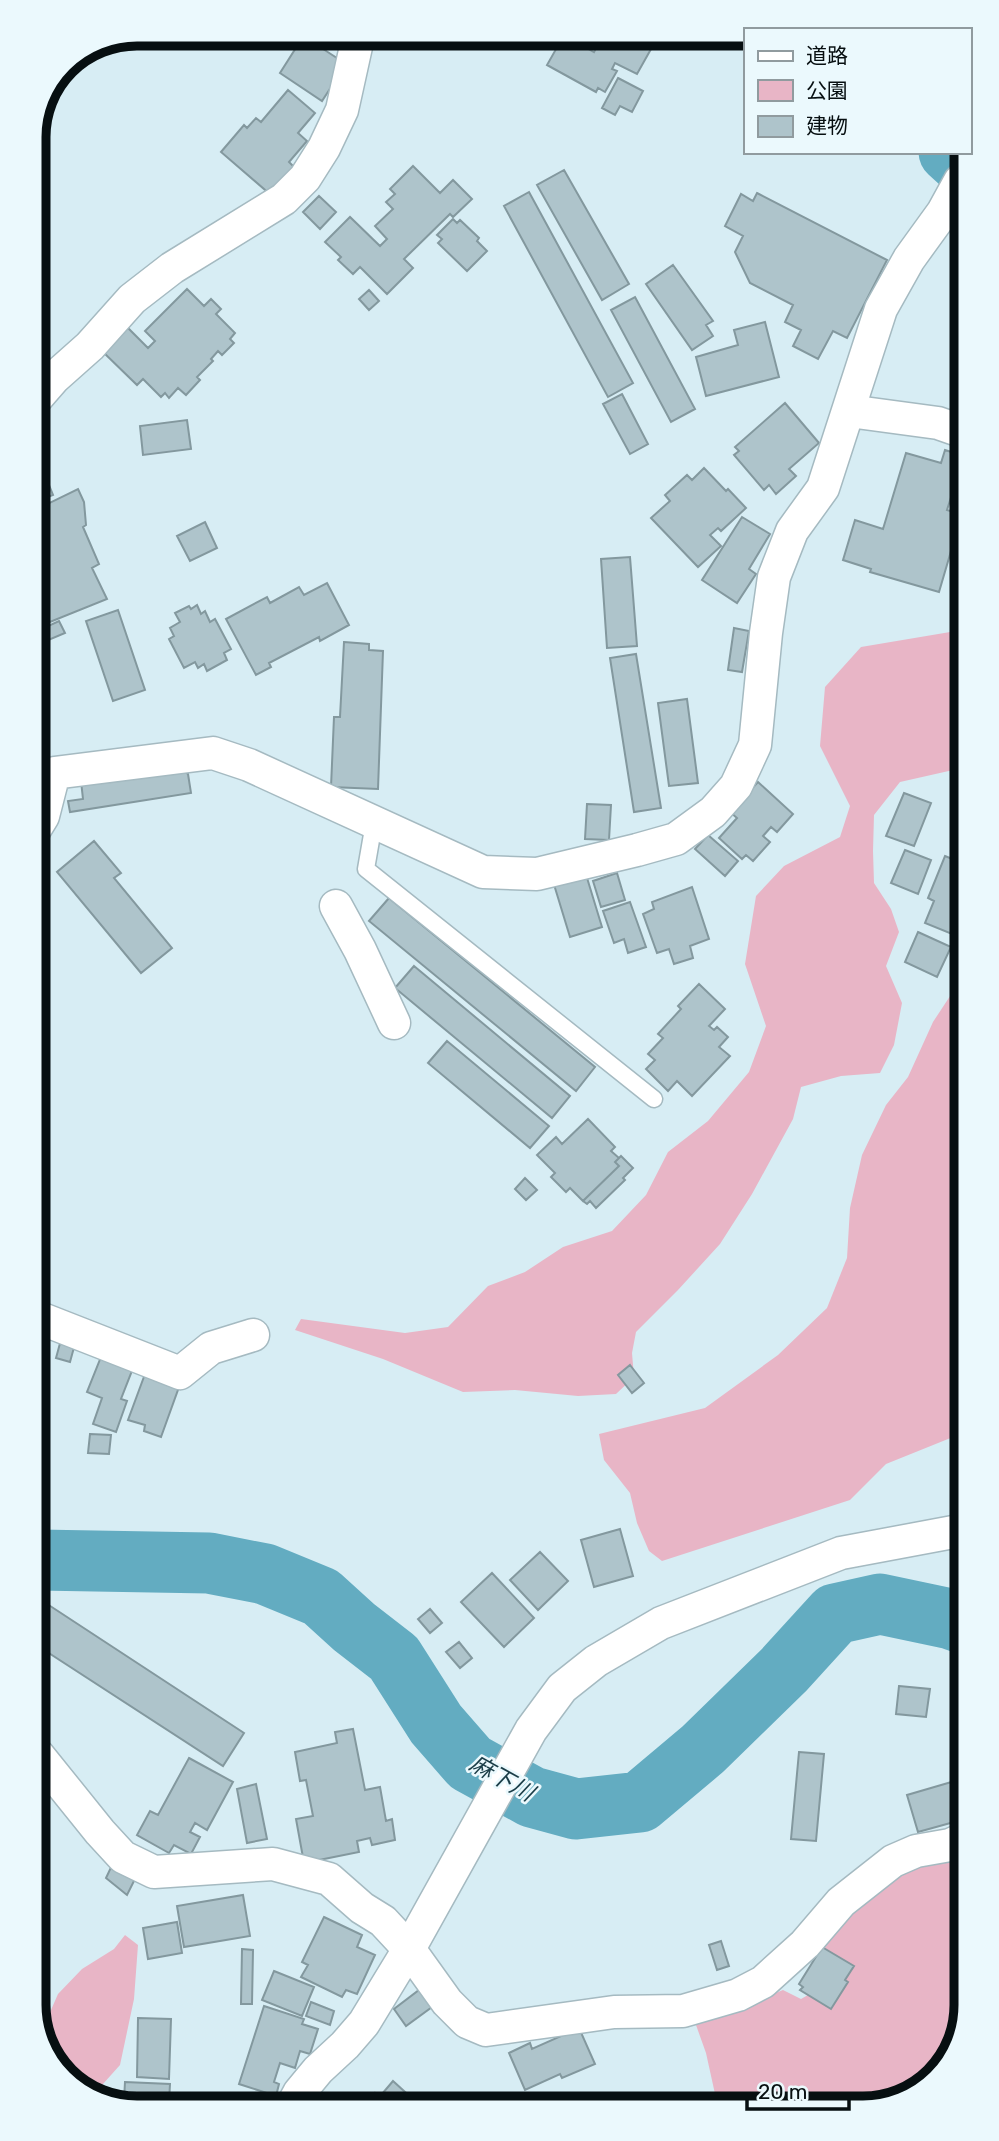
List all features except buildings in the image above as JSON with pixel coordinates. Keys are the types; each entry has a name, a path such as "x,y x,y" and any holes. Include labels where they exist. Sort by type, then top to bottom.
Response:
{"street":[{"path":"46,387 90,346 132,299 183,261 284,199 305,178 324,148 342,110 356,46"},
{"path":"46,771 214,753 249,765 483,872 537,874 676,839 712,813 736,786 755,745 774,577 792,531 823,488 881,309 909,259 954,192"},
{"path":"849,411 939,423 954,428"},
{"path":"336,906 360,950 394,1024"},
{"path":"46,1321 180,1373 211,1348 253,1335"},
{"path":"298,2095 318,2070 364,2023 410,1949 531,1730 562,1688 596,1661 661,1623 841,1553 954,1532"},
{"path":"46,1765 100,1832 124,1857 154,1872 273,1864 329,1880 362,1908 383,1921 410,1949 447,2001 467,2022 486,2030 614,2012 683,2011 738,1995 763,1982 805,1944 841,1902 892,1861 916,1851 954,1843"}],"lane":[{"path":"374,823 366,869 654,1099"}],"green space":[{"path":"954,631 954,770 900,782 874,815 874,883 891,909 899,932 886,966 902,1003 894,1045 880,1073 841,1076 801,1087 793,1119 752,1194 720,1244 636,1332 632,1353 634,1377 616,1394 578,1396 515,1390 463,1392 383,1359 295,1330 301,1319 405,1333 448,1327 488,1286 525,1272 563,1247 612,1231 646,1195 668,1152 708,1121 749,1072 766,1026 745,964 756,896 784,866 840,837 850,806 820,746 825,687 861,647"},
{"path":"954,990 954,1438 886,1464 850,1500 662,1561 649,1551 637,1523 630,1493 604,1460 599,1434 705,1408 778,1355 827,1308 847,1258 850,1208 862,1155 886,1105 908,1077 933,1022"},
{"path":"954,1852 953,2017 944,2045 927,2069 892,2091 875,2095 715,2096 706,2053 696,2025 783,1990 801,1999 834,1980 834,1965 812,1948 898,1870"},
{"path":"125,1935 138,1945 134,1999 120,2065 100,2088 81,2077 61,2055 50,2034 47,2020 58,1994 82,1969 114,1949"}],"waterway":[{"name":"麻下川","path":"46,1560 209,1563 265,1574 321,1597 394,1658 436,1724 470,1763 532,1797 576,1809 640,1802 703,1749 784,1670 835,1614 880,1604 954,1620"}]}
